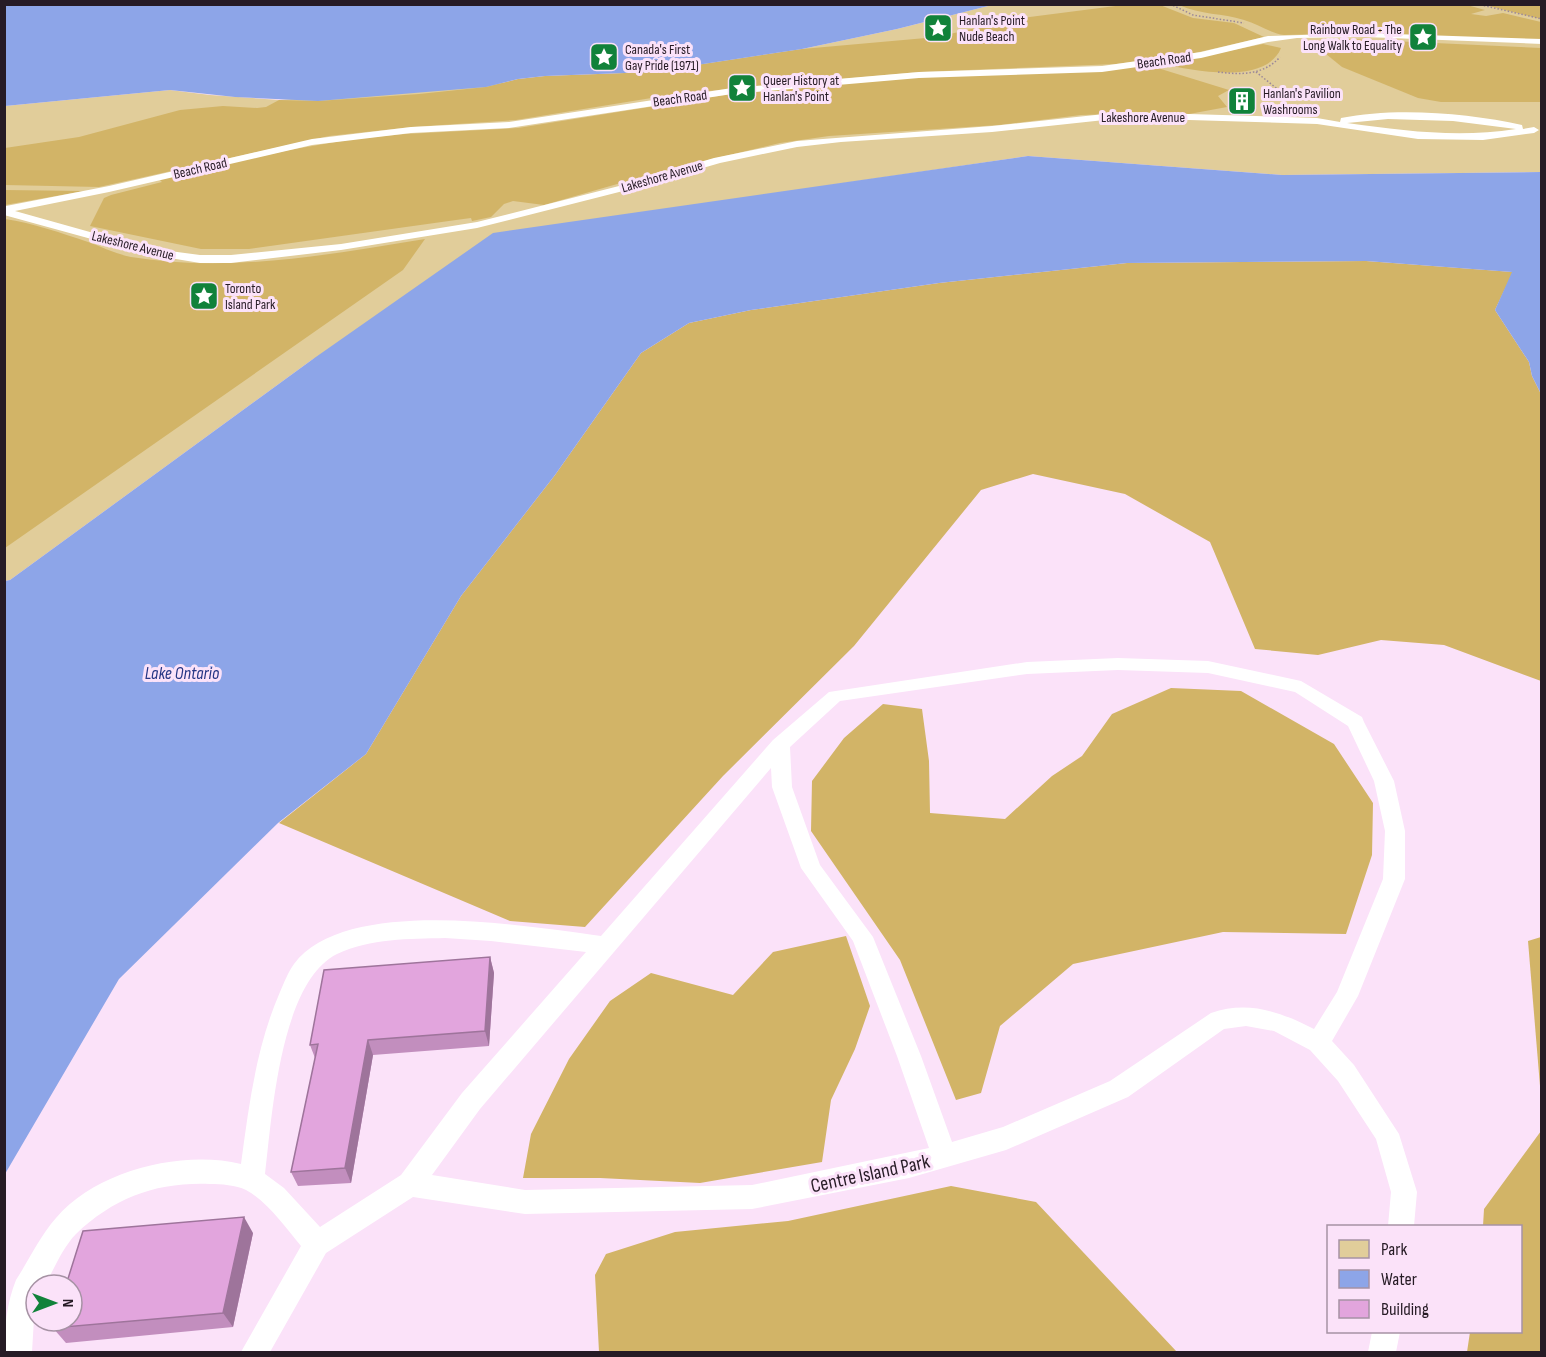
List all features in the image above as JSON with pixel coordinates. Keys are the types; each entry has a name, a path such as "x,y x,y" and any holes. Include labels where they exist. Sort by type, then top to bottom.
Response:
{"lane":[{"name":"Beach Road","path":"4,210 109,189 312,142 361,135 509,125 732,91 919,75 1102,69 1201,55 1276,38 1365,35 1542,42"},
{"name":"Lakeshore Avenue","path":"4,210 146,251 191,258 231,259 341,247 477,225 623,188 718,160 797,144 890,135 992,129 1084,117 1123,115 1329,122 1418,136 1483,137 1538,130"},
{"name":"Lakeshore Avenue","path":"1329,122 1369,117 1418,115 1477,120 1538,130"},
{"path":"255,1353 317,1244 410,1184 471,1101 780,745 835,696 1027,668 1118,664 1208,667 1301,687 1355,722 1384,781 1395,831 1394,879 1347,996 1318,1043"},
{"path":"780,745 782,787 811,868 862,937 909,1056 944,1156"},
{"path":"252,1179 264,1090 279,1016 303,969 330,945 371,934 418,929 495,933 605,946"},
{"name":"Centre Island Park","path":"410,1184 525,1202 752,1197 909,1166 1006,1138 1119,1089 1219,1020 1246,1016 1278,1022 1318,1043 1346,1073 1387,1134 1404,1192 1401,1225"},
{"path":"18,1353 26,1290 65,1227 96,1201 133,1182 183,1171 223,1172 252,1179 275,1197 317,1244"},
{"path":"1382,1353 1386,1333"}],"path":[{"path":"1170,4 1193,15 1240,21 1276,38"},
{"path":"1477,4 1542,19"},
{"path":"1256,72 1292,101"}],"green space":[{"name":"Toronto Island Park","path":"992,5 1541,5 1541,172 1282,175 1028,156 831,185 313,359 10,580 5,581 5,106 170,90 279,100 651,72 802,49 897,29"}],"shaded area":[{"path":"1131,4 1160,5 1193,18 1234,23 1264,37 1195,53 1116,64 918,72 676,94 516,120 412,127 329,136 99,187 5,185 5,148 79,137 180,110 223,106 257,108 266,107 279,100 318,101 419,94 486,87 518,79 545,76 651,72 802,49 937,37 980,27 984,23"},
{"path":"1179,5 1467,5 1485,10 1471,14 1486,16 1503,13 1541,22 1541,41 1362,33 1284,35 1244,20 1195,11"},
{"path":"1485,5 1541,5 1541,19"},
{"path":"1349,39 1541,48 1541,102 1441,102 1418,98 1342,67 1310,41"},
{"path":"1263,44 1281,48 1273,60 1261,67 1245,71 1210,72 1163,64"},
{"path":"1148,65 1229,90 1218,96 1227,107 1189,114 1081,115 999,125 829,136 780,143 666,170 544,205 513,201 504,204 491,217 472,221 471,218 249,249 201,249 90,226 104,198 162,182 159,179 289,150 353,139 518,128 737,93 919,77"},
{"path":"4,190 84,191 5,205"},
{"path":"5,219 47,229 125,256 205,263 242,263 315,256 425,239 403,270 5,548"},
{"path":"1366,261 1513,272 1495,310 1529,362 1532,376 1541,394 1541,681 1444,645 1381,640 1318,655 1255,649 1210,542 1125,494 1033,474 981,490 854,646 723,776 585,927 510,921 279,823 366,754 461,596 555,475 641,353 689,323 751,310 939,283 1127,263"},
{"path":"1171,688 1241,691 1334,744 1373,803 1372,855 1346,934 1223,932 1073,964 1000,1026 981,1093 956,1100 900,960 811,831 812,781 844,738 883,704 922,709 929,761 930,813 1005,819 1052,776 1082,756 1112,714"},
{"path":"846,936 870,1006 855,1049 831,1100 822,1162 700,1183 600,1178 523,1178 531,1134 569,1059 610,1001 651,973 733,995 773,952"},
{"path":"1542,937 1541,1098 1528,941"},
{"path":"1541,1131 1541,1352 1467,1352 1470,1333 1522,1333 1522,1225 1483,1225 1484,1209"},
{"path":"951,1186 1036,1202 1177,1352 599,1352 595,1275 606,1254 675,1232 788,1221"}],"water":[{"path":"5,4 992,5 897,29 802,49 651,72 545,76 518,79 486,87 318,101 235,97 170,90 5,106"},
{"name":"Lake Ontario","path":"1028,156 1282,175 1541,172 1541,394 1532,376 1529,362 1495,310 1512,272 1366,261 1127,263 939,283 751,310 689,323 641,353 555,475 461,596 366,754 278,823 119,979 5,1174 5,581 10,580 313,359 493,233"}],"building":[{"path":"490,957 485,1031 368,1040 345,1168 291,1172 318,1044 310,1045 324,970"},
{"path":"244,1217 223,1313 84,1325 84,1273 70,1273 83,1231"}],"place":[{"name":"Hanlan's Point Nude Beach","path":"938,28"},
{"name":"Rainbow Road - The Long Walk to Equality","path":"1423,37"},
{"name":"Canada's First Gay Pride (1971)","path":"604,57"},
{"name":"Queer History at Hanlan's Point","path":"742,88"},
{"name":"Hanlan's Pavilion Washrooms","path":"1242,101"},
{"name":"Toronto Island Park","path":"204,296"}]}
